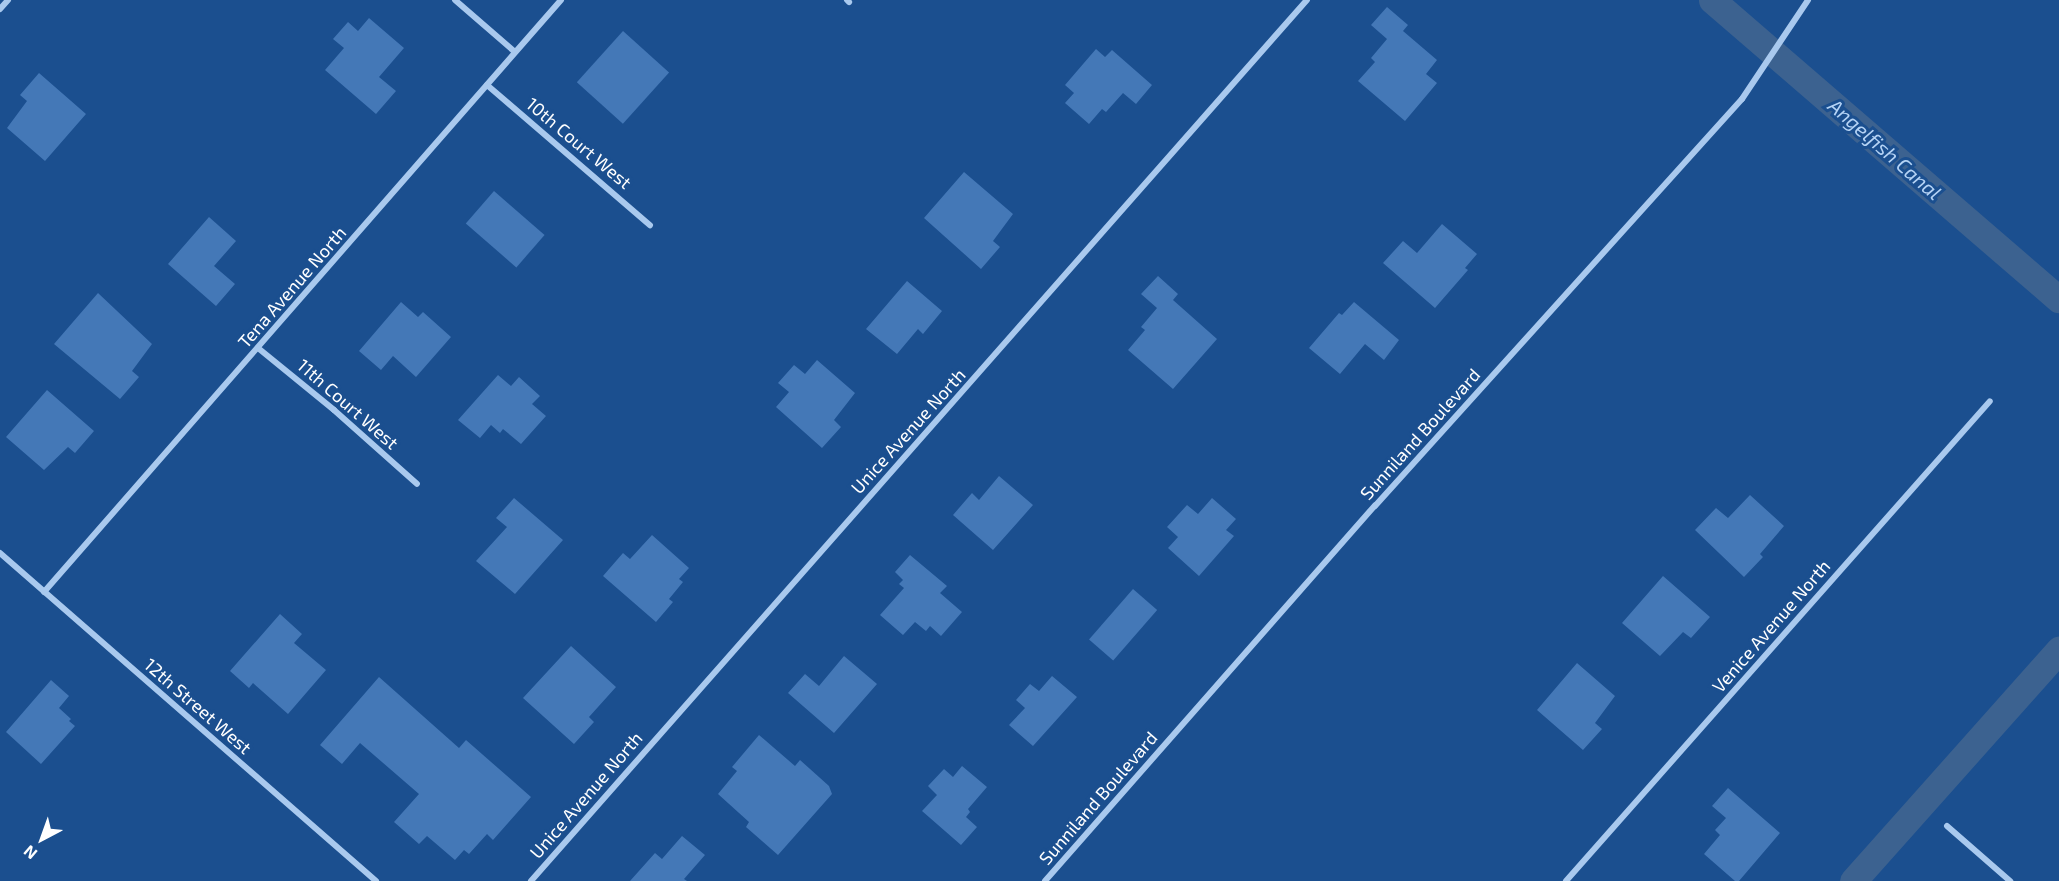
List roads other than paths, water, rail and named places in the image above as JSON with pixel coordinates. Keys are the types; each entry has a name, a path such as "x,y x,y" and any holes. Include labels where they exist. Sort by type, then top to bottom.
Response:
{"street":[{"path":"0,9 8,0"},
{"path":"455,0 514,52"},
{"name":"Tena Avenue North","path":"44,592 561,0"},
{"name":"Unice Avenue North","path":"531,881 1307,0"},
{"name":"Sunniland Boulevard","path":"1045,881 1375,506 1742,99 1809,0"},
{"name":"10th Court West","path":"487,85 650,225"},
{"name":"11th Court West","path":"258,348 334,410 417,484"},
{"name":"Venice Avenue North","path":"1566,881 1990,401"},
{"name":"12th Street West","path":"0,553 376,881"},
{"path":"1947,826 2010,881"}],"waterway":[{"name":"Angelfish Canal","path":"1712,0 2059,299"},
{"path":"1853,881 2059,650"}]}
